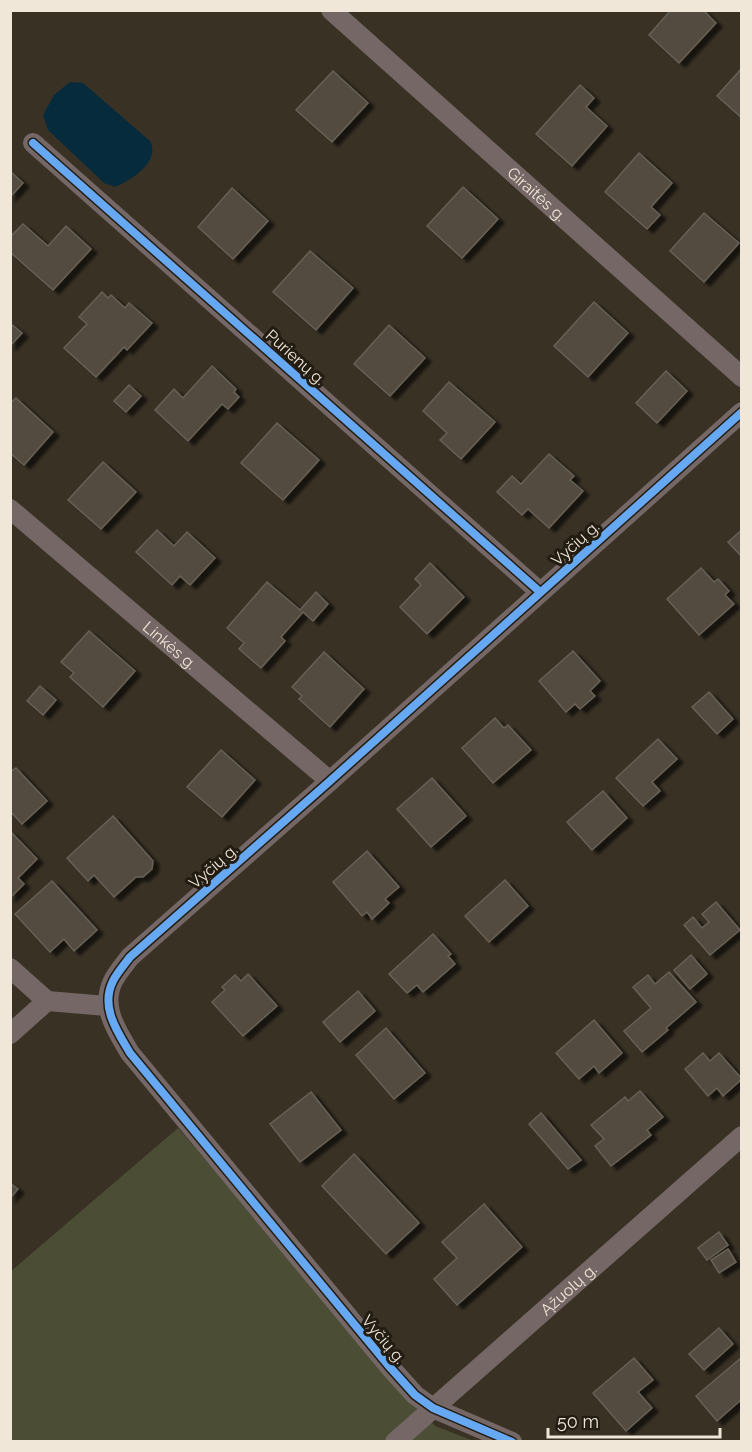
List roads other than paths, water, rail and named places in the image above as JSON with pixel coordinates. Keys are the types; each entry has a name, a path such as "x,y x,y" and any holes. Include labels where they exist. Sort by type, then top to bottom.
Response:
{"street":[{"name":"Giraitės g.","path":"331,10 741,377"},
{"name":"Purienų g.","path":"33,143 540,592"},
{"name":"Vyčių g.","path":"512,1442 433,1408 415,1395 388,1365 130,1053 115,1027 107,1006 112,982 130,957 330,782 741,412"},
{"name":"Linkės g.","path":"10,509 330,782"},
{"path":"10,968 47,1001 107,1006"},
{"path":"10,1034 47,1001"},
{"name":"Ąžuolų g.","path":"395,1442 741,1136"}],"water":[{"path":"70,82 83,83 150,141 152,149 148,163 129,180 115,187 104,183 48,130 43,115 54,95"}]}
